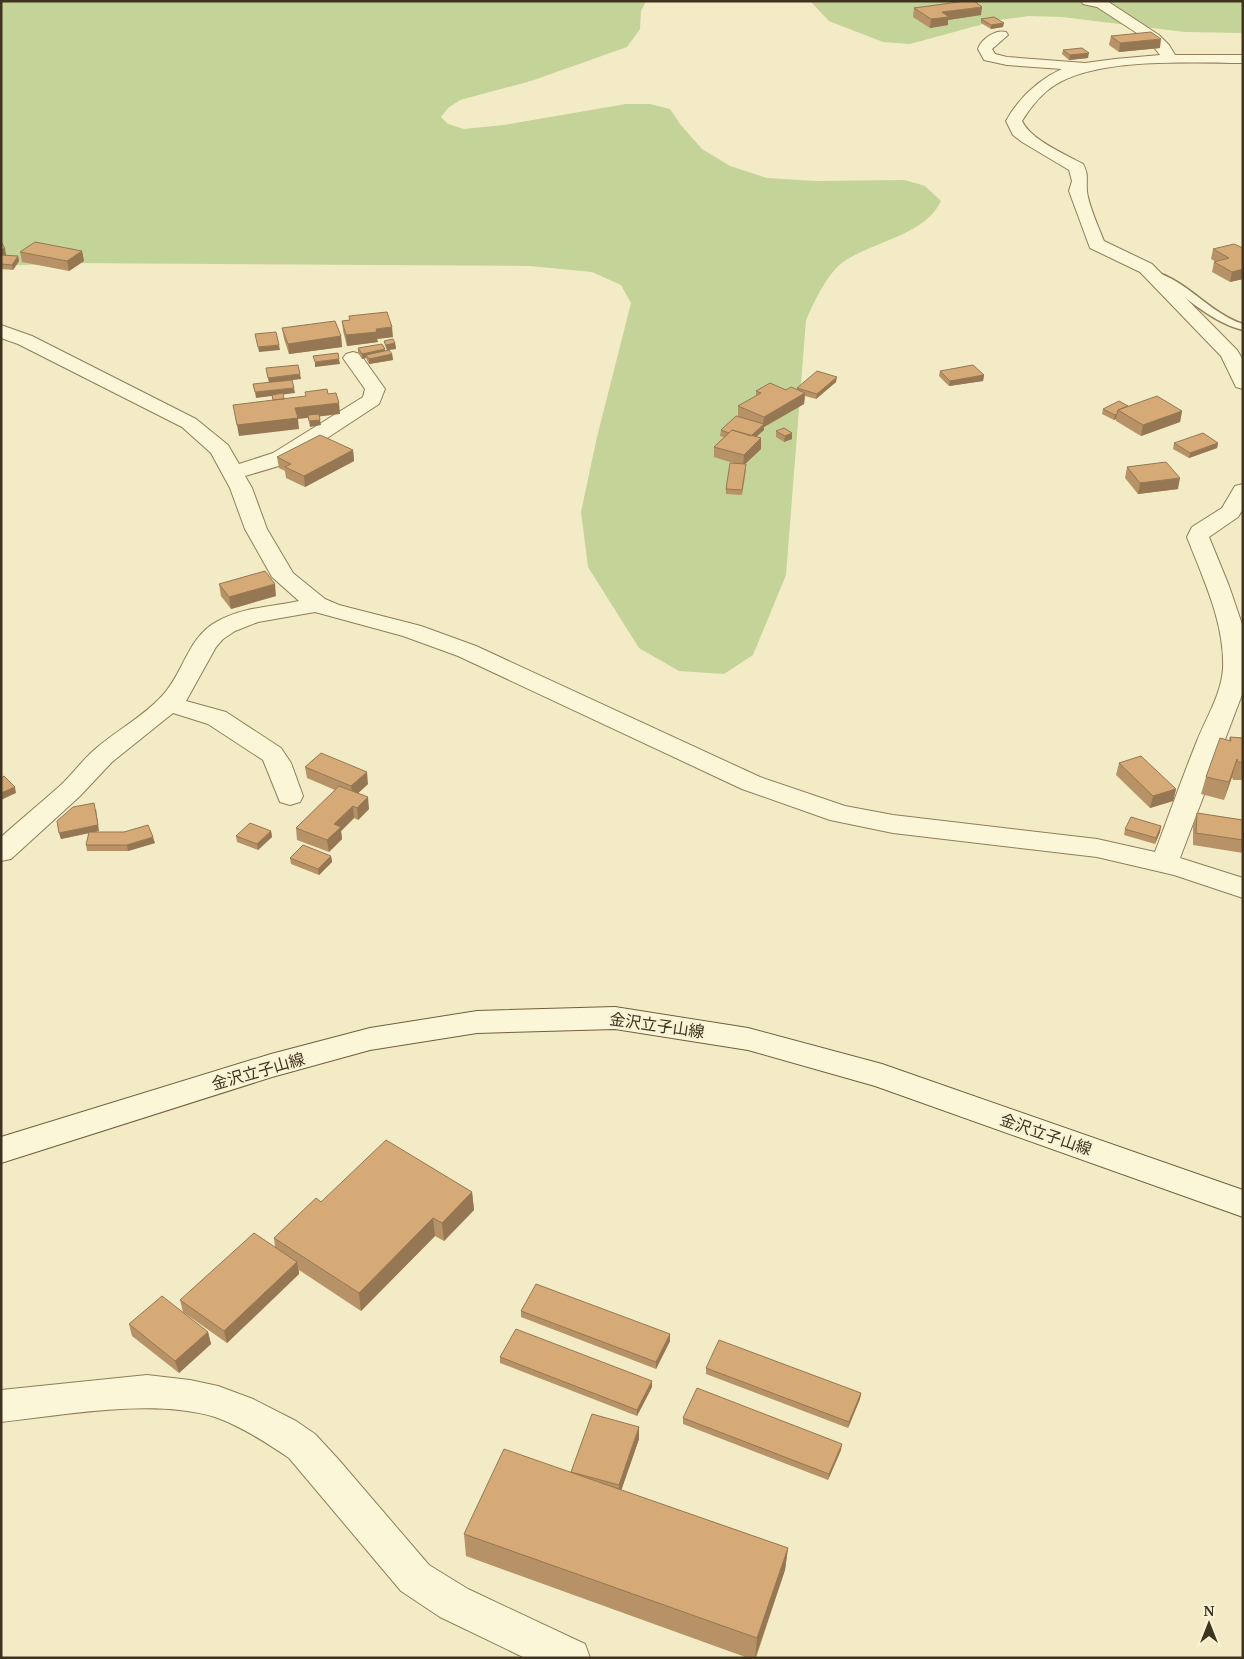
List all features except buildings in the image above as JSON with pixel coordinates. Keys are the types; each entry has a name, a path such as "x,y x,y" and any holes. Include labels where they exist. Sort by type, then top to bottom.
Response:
{"street":[{"path":"1088,1 1102,4 1154,38 1169,55 1168,60"},
{"path":"1001,34 986,44 985,50 990,57 1085,68 1168,60 1243,59"},
{"path":"1085,68 1050,80 1023,108 1014,121 1020,132 1028,139 1077,168 1080,182 1078,191 1096,244 1138,263 1152,274 1230,354 1243,383"},
{"path":"1,331 25,340 189,423 220,450 241,488 256,529 284,577 318,604 331,610 412,631 467,651 751,783 840,814 893,824 1097,848 1164,864 1243,888"},
{"path":"232,472 256,467 281,458 372,400 376,389 353,358"},
{"path":"1164,864 1211,738 1219,722 1235,671 1229,616 1198,537 1200,532 1230,512 1243,492"},
{"path":"1,852 71,790 102,756 141,728 169,704 178,694 204,644 214,634 226,626 253,615 286,612 318,604"},
{"path":"169,704 217,718 272,754 278,763 290,796"},
{"name":"金沢立子山線","path":"1,1150 271,1066 370,1039 477,1022 614,1018 748,1039 882,1076 1243,1204"},
{"path":"1,1406 147,1391 199,1398 240,1410 275,1428 302,1446 415,1578 454,1603 570,1658"}],"lane":[{"path":"1152,274 1170,281 1216,317 1243,327"}],"green space":[{"path":"1,1 646,1 641,11 640,29 627,47 531,81 460,100 448,108 441,117 448,124 464,129 504,125 626,104 650,104 670,109 680,124 702,149 730,166 767,178 815,181 905,180 925,186 941,201 934,212 924,222 912,229 839,265 822,287 806,320 786,575 753,655 724,674 679,671 639,648 588,567 581,512 597,437 631,303 621,285 592,272 530,266 69,263 1,266"},
{"path":"810,1 1243,1 1243,33 1185,32 1062,17 1029,16 998,20 910,44 883,42 829,21"}]}
